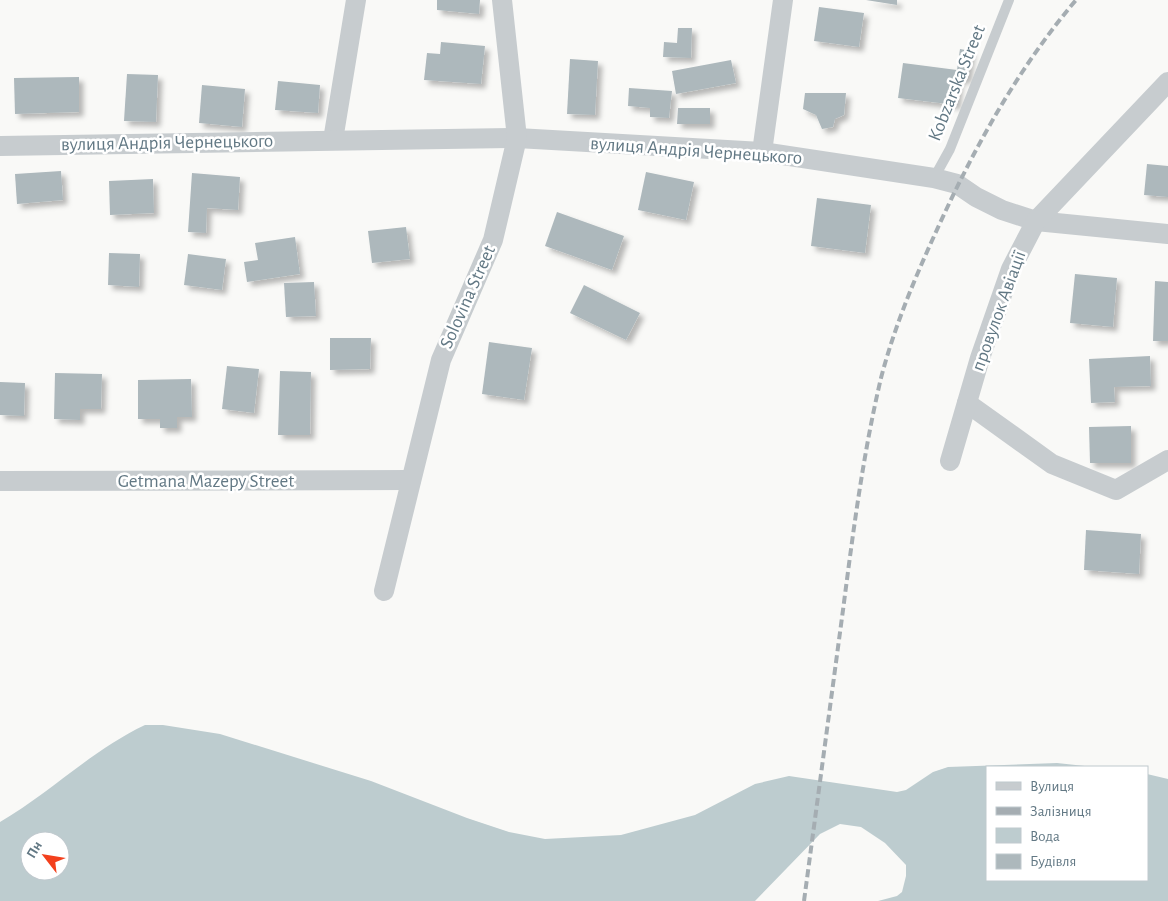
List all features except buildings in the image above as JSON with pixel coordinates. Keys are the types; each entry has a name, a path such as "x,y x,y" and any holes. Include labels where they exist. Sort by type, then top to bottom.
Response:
{"street":[{"path":"333,140 356,0"},
{"name":"Solovina Street","path":"384,591 441,360 493,240 517,138 502,0"},
{"path":"762,152 783,0"},
{"name":"провулок Авіації","path":"950,461 980,358 1011,269 1036,221 1168,82"},
{"name":"вулиця Андрія Чернецького","path":"0,146 517,138 762,152 934,178 957,184 976,198 1002,210 1036,221 1168,234"},
{"path":"967,403 1052,464 1116,490 1168,460"},
{"name":"Getmana Mazepy Street","path":"0,481 411,480"}],"lane":[{"name":"Kobzarska Street","path":"934,178 950,149 1009,0"}],"water":[{"path":"145,725 163,725 220,734 371,781 509,832 545,839 621,835 695,815 755,784 789,776 897,792 906,790 933,772 948,767 1057,763 1085,766 986,766 986,881 1148,881 1148,774 1168,779 1168,901 878,901 897,896 902,892 906,876 906,865 885,843 861,827 840,824 820,834 755,901 0,901 0,822 89,759"}],"railway":[{"path":"804,901 859,494 869,435 886,359 905,304 920,269 980,142 1015,83 1054,27 1076,0"}]}
